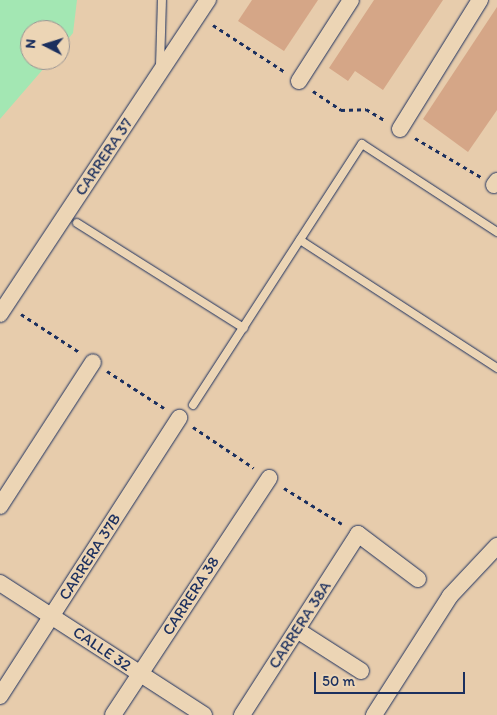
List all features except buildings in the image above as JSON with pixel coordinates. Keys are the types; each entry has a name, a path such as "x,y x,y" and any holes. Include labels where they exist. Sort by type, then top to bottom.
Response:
{"street":[{"name":"CARRERA 37","path":"0,314 208,0"},
{"path":"299,81 350,0"},
{"path":"400,129 480,0"},
{"path":"0,506 93,362"},
{"name":"CARRERA 37B","path":"0,696 179,418"},
{"name":"CARRERA 38","path":"113,715 269,478"},
{"name":"CARRERA 38A","path":"242,715 358,534 418,579"},
{"path":"374,715 450,596 497,546"},
{"name":"CALLE 32","path":"0,583 204,715"},
{"path":"297,630 361,672"}],"lane":[{"path":"159,76 162,0"},
{"path":"194,405 362,144 497,232"},
{"path":"77,223 244,328"},
{"path":"300,240 497,368"}],"path":[{"path":"198,15 341,110 366,110 496,183"}],"green space":[{"path":"0,0 77,0 73,33 70,37 70,20 20,20 20,70 42,70 0,119"}]}
